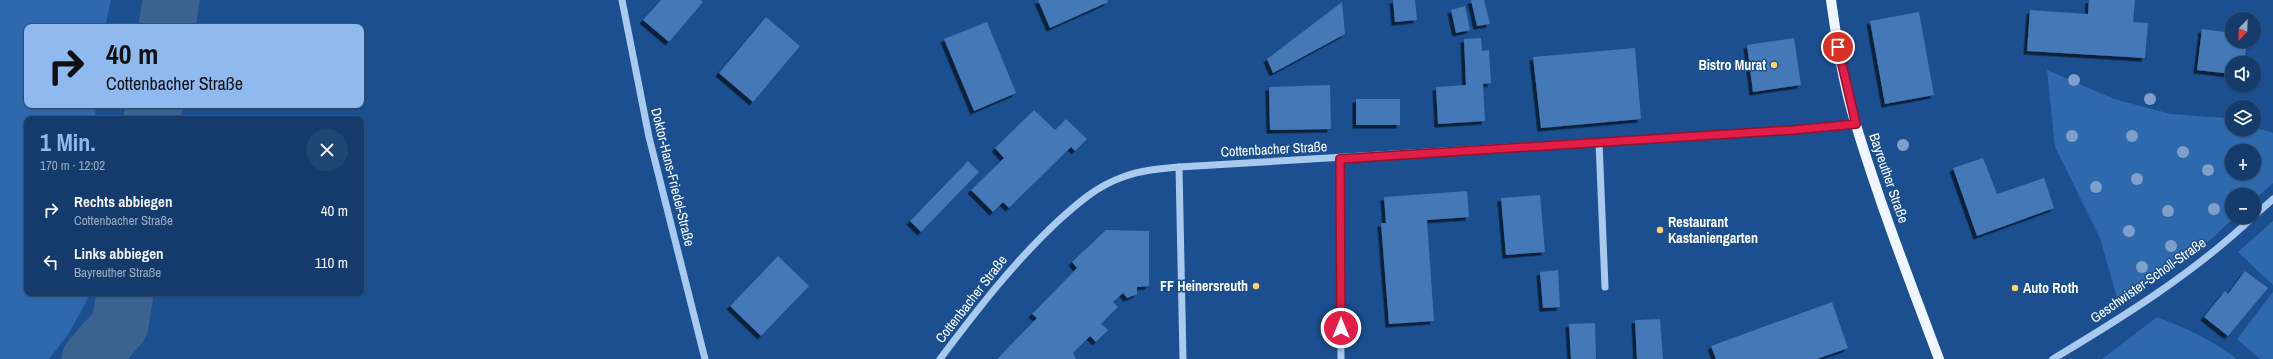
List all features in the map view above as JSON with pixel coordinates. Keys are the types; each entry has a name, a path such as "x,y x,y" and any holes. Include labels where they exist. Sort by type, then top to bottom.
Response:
{"main road":[{"name":"Bayreuther Straße","path":"1831,0 1841,63 1856,124 1912,287 1939,359"}],"street":[{"name":"Doktor-Hans-Friedel-Straße","path":"622,0 649,137 704,359"},
{"name":"Cottenbacher Straße","path":"940,359 1008,271 1033,245 1076,205 1093,192 1123,177 1141,172 1180,167 1340,159 1793,130 1856,124"},
{"path":"1599,142 1605,287"},
{"path":"1340,159 1341,359"},
{"path":"1180,167 1183,359"},
{"name":"Geschwister-Scholl-Straße","path":"2261,210 2273,199"},
{"name":"Geschwister-Scholl-Straße","path":"2053,359 2180,276 2233,236 2246,224"}],"shaded area":[{"path":"0,0 111,0 106,24 24,24 24,108 96,108 95,116 24,116 24,296 89,296 69,333 49,359 0,359"},
{"path":"2047,70 2114,99 2171,114 2225,118 2225,136 2261,136 2261,129 2273,133 2273,183 2261,194 2261,188 2225,188 2225,224 2227,224 2209,241 2118,301 2100,238 2055,147"},
{"path":"2273,221 2273,285 2238,252"},
{"path":"2273,292 2273,359 2260,359 2237,339"},
{"path":"2157,317 2198,335 2237,359 2102,359"}],"building":[{"path":"661,0 701,0 703,2 669,42 643,20"},
{"path":"1038,0 1107,0 1108,2 1050,28"},
{"path":"1393,0 1415,0 1417,20 1395,22"},
{"path":"1471,0 1484,0 1490,24 1477,26"},
{"path":"2089,0 2135,0 2133,22 2148,23 2145,58 2027,51 2030,10 2088,14"},
{"path":"1342,2 1345,34 1273,73 1267,59"},
{"path":"1465,6 1470,30 1456,33 1451,10"},
{"path":"1919,12 1934,95 1885,104 1870,21"},
{"path":"766,17 800,46 753,102 719,73"},
{"path":"987,22 1016,93 974,111 944,39"},
{"path":"2202,29 2225,32 2225,48 2246,48 2245,56 2225,56 2225,73 2197,70"},
{"path":"1481,38 1482,51 1489,50 1491,83 1483,84 1485,121 1438,124 1436,87 1466,85 1464,39"},
{"name":"Bistro Murat","path":"1794,38 1801,85 1753,92 1747,45"},
{"path":"1635,48 1641,119 1541,128 1533,57"},
{"path":"1330,85 1331,129 1270,130 1269,87"},
{"path":"1356,99 1400,99 1400,125 1356,125"},
{"path":"1034,110 1055,130 1066,119 1087,139 1075,151 1071,147 1009,208 1003,202 993,212 971,190 1004,158 995,148"},
{"path":"1983,158 1997,194 2044,178 2054,208 1977,236 1953,168"},
{"path":"968,161 979,172 921,232 910,221"},
{"path":"1467,191 1469,217 1427,220 1434,321 1389,324 1381,223 1386,223 1384,197"},
{"path":"1540,195 1545,252 1506,255 1501,198"},
{"path":"1106,230 1149,231 1149,286 1137,287 1137,294 1127,298 1123,293 1113,302 1118,307 1101,324 1108,330 1096,342 1090,336 1073,353 1076,359 997,359 1037,318 1032,314 1077,268 1072,262"},
{"path":"778,256 809,286 761,336 730,306"},
{"path":"1558,270 1560,307 1543,308 1540,272"},
{"path":"2245,271 2268,288 2228,336 2204,317 2225,291 2228,294"},
{"path":"1832,302 1848,348 1817,359 1716,359 1711,346"},
{"path":"1660,319 1663,359 1637,359 1635,320"},
{"path":"1595,323 1596,359 1571,359 1569,324"}],"waterway":[{"path":"167,24 171,0"},
{"path":"152,116 154,108"},
{"path":"90,359 120,325 125,296"}],"place":[{"name":"Bistro Murat","path":"1774,65"},
{"name":"Restaurant Kastaniengarten","path":"1660,230"},
{"name":"FF Heinersreuth","path":"1256,286"},
{"name":"Auto Roth","path":"2015,288"}],"route":[{"path":"1341,328 1340,159 1676,136 1793,130 1856,124 1838,47"}]}
